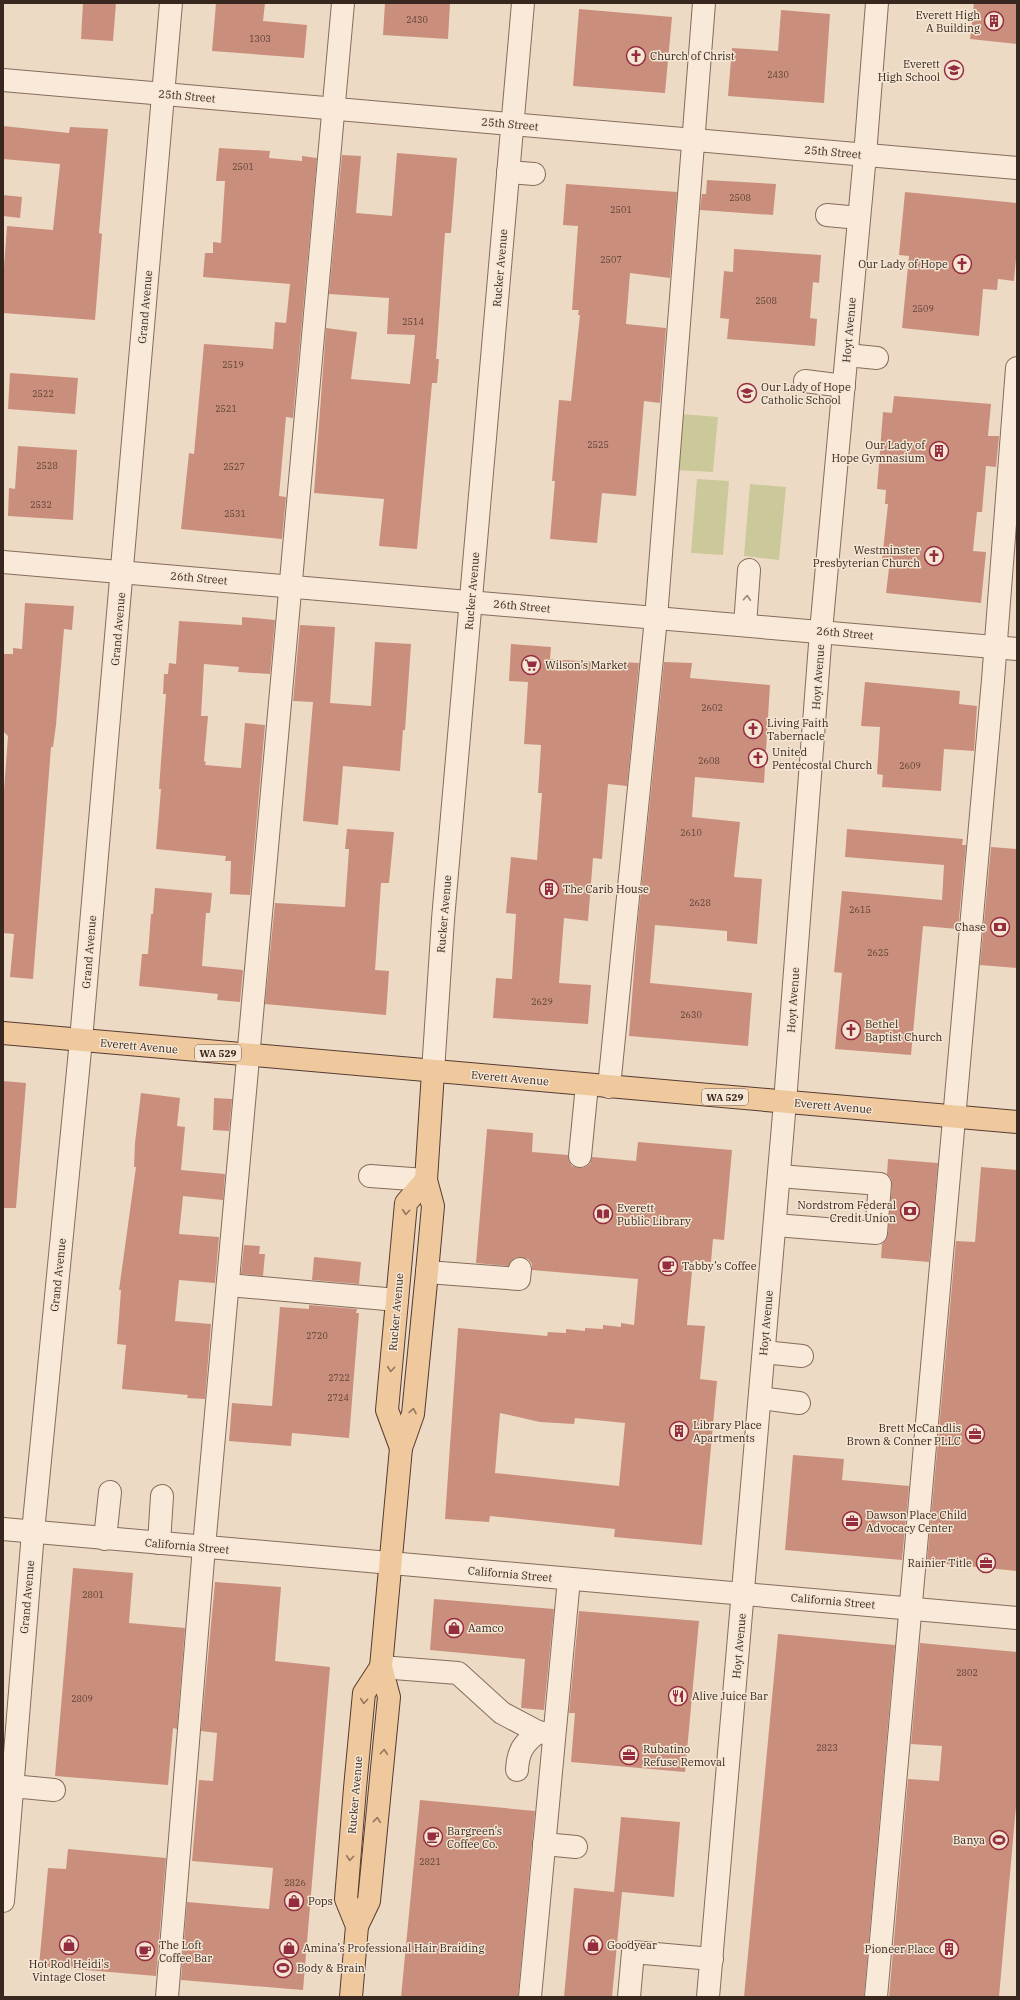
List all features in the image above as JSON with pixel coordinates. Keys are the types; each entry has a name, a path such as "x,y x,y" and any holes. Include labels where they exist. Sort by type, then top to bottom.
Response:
{"main road":[{"name":"Everett Avenue","path":"3,1033 249,1056 1017,1122"},
{"name":"Rucker Avenue","path":"351,1997 357,1926 346,1899 364,1693 381,1667 401,1448 413,1414 433,1206 426,1180 433,1072"},
{"name":"Rucker Avenue","path":"401,1448 387,1410 406,1203 426,1180"}],"street":[{"name":"Grand Avenue","path":"3,1901 33,1532 81,1040 123,572 171,3"},
{"path":"167,1997 183,1884 204,1547 335,109 343,3"},
{"name":"Rucker Avenue","path":"433,1072 443,919 472,602 523,3"},
{"path":"609,1087 656,618 684,186 693,140 704,3"},
{"name":"Hoyt Avenue","path":"708,1997 775,1225 821,631 865,155 877,3"},
{"name":"25th Street","path":"3,80 1017,168"},
{"path":"508,172 534,174"},
{"path":"827,215 859,218"},
{"path":"847,356 877,358"},
{"path":"876,1997 910,1608 918,1462 931,1301 954,1116 969,1023 995,735 996,647 1014,374"},
{"path":"805,381 844,386"},
{"name":"26th Street","path":"3,562 1017,649"},
{"path":"745,625 749,570"},
{"path":"580,1156 587,1085"},
{"path":"370,1176 426,1180"},
{"path":"775,1225 876,1233 880,1184 779,1176"},
{"path":"427,1272 519,1279 520,1269"},
{"path":"228,1285 397,1300"},
{"path":"764,1352 802,1356"},
{"path":"760,1398 799,1403"},
{"path":"105,1539 110,1492"},
{"path":"159,1543 162,1496"},
{"name":"California Street","path":"3,1529 1017,1618"},
{"path":"530,1997 544,1844 557,1784 546,1733 569,1579"},
{"path":"381,1667 458,1673 502,1713 546,1733"},
{"path":"517,1770 518,1755 526,1742 546,1733"},
{"path":"12,1786 54,1790"},
{"path":"544,1844 576,1847"},
{"path":"629,1997 633,1952 712,1959"}],"shaded area":[{"path":"681,414 718,417 713,472 676,470"},
{"path":"697,479 729,481 723,555 691,553"},
{"path":"750,484 786,487 779,560 744,556"}],"building":[{"path":"83,3 116,3 113,41 81,39"},
{"path":"216,3 265,3 263,21 307,25 304,58 212,51"},
{"path":"385,3 450,3 448,39 383,35"},
{"name":"Everett High A Building","path":"974,3 1017,3 1017,44 970,39"},
{"path":"579,9 672,17 665,93 573,86"},
{"path":"781,10 830,14 824,103 728,96 732,48 778,51"},
{"path":"3,126 69,133 70,127 108,129 99,233 102,234 95,320 3,313 3,281 7,226 53,230 60,164 3,159"},
{"path":"219,148 270,151 269,158 302,161 302,156 317,158 293,418 286,417 279,496 286,497 282,539 181,529 189,453 194,454 204,344 273,349 275,322 286,323 290,284 203,277 205,253 213,253 213,242 221,243 225,181 216,181"},
{"path":"397,153 457,158 451,233 445,233 436,359 439,359 437,383 432,383 417,549 379,546 384,499 314,493 326,328 357,332 351,379 410,384 415,335 387,334 389,298 329,294 342,155 361,156 356,213 392,216"},
{"path":"707,180 776,184 773,215 700,210 702,194 706,194"},
{"path":"566,184 677,192 670,278 630,273 626,324 666,328 660,403 644,401 636,496 602,493 597,543 550,539 555,481 552,481 559,400 571,401 580,315 578,315 579,310 572,310 578,226 563,225"},
{"name":"Our Lady of Hope","path":"905,192 1017,203 1017,247 1014,281 998,279 997,290 983,289 979,336 902,328 909,256 899,255"},
{"path":"3,195 22,197 20,218 3,216"},
{"path":"734,249 821,255 819,283 813,282 810,318 817,319 815,346 727,339 729,319 720,318 724,271 733,272"},
{"path":"10,373 78,378 75,414 8,409"},
{"path":"894,396 991,404 988,436 999,436 996,467 986,466 982,512 977,512 973,551 986,552 981,603 886,593 890,560 882,560 888,504 885,504 886,490 877,489 883,412 892,413"},
{"path":"18,446 77,450 73,520 8,516 9,488 15,489"},
{"path":"25,603 74,606 72,630 64,629 56,725 53,747 51,747 33,979 10,977 14,934 3,933 3,804 8,736 3,731 3,665 4,654 13,654 13,648 22,649"},
{"path":"242,617 275,620 270,674 238,672 239,667 204,664 201,716 208,716 204,761 206,762 205,765 241,768 245,723 265,725 250,895 230,894 231,861 225,861 226,856 156,849 166,694 163,694 164,674 168,674 169,663 176,664 179,621 242,625"},
{"path":"300,625 335,627 330,703 371,706 375,642 411,644 405,730 403,730 400,771 343,766 338,825 303,821 313,702 293,701"},
{"path":"511,644 551,647 550,659 608,663 608,661 639,663 627,786 608,784 602,859 593,858 588,921 564,918 559,983 591,985 588,1024 493,1018 496,978 512,979 516,914 506,913 511,857 537,860 542,793 538,793 541,745 524,744 528,682 509,681"},
{"path":"664,662 692,663 690,678 770,685 764,783 695,777 692,817 740,822 734,877 762,879 757,944 727,941 727,931 655,925 650,983 752,993 748,1046 629,1036 638,921"},
{"path":"865,682 960,691 959,704 977,706 974,751 944,749 941,791 882,787 883,775 877,774 880,727 861,726"},
{"path":"347,829 394,832 389,883 381,883 375,970 389,971 386,1015 265,1004 275,903 345,907 349,849 345,849"},
{"path":"847,829 963,839 962,845 966,845 958,929 923,926 911,1055 835,1049 842,973 834,972 842,891 942,900 944,865 845,857"},
{"name":"Chase","path":"991,847 1017,849 1017,968 980,965"},
{"path":"155,888 212,893 210,913 206,913 202,966 243,970 240,1002 217,1000 218,994 139,986 142,954 148,954 151,914 153,914"},
{"path":"3,1081 26,1083 16,1208 3,1208"},
{"path":"141,1093 180,1098 177,1126 185,1127 181,1170 225,1174 223,1200 183,1196 179,1234 219,1237 215,1283 179,1280 175,1321 211,1324 205,1399 187,1398 188,1395 122,1389 126,1345 117,1344 121,1290 119,1290 136,1167 134,1167 135,1143"},
{"path":"214,1098 232,1099 229,1131 213,1130"},
{"path":"487,1129 533,1133 532,1152 568,1155 572,1166 579,1168 590,1164 592,1157 636,1161 638,1142 732,1150 724,1240 713,1239 711,1262 693,1261 687,1325 705,1326 700,1379 717,1381 702,1545 614,1537 615,1529 490,1516 489,1522 445,1519 458,1328 547,1336 548,1332 566,1333 566,1329 585,1331 585,1328 603,1329 603,1325 621,1327 621,1323 634,1325 638,1279 532,1270 532,1264 528,1259 521,1257 515,1258 508,1266 476,1263","holes":["500,1413 540,1422 574,1424 575,1418 625,1423 619,1486 495,1473"]},
{"name":"Nordstrom Federal Credit Union","path":"888,1159 938,1163 929,1262 881,1258 882,1244 886,1240 888,1234 892,1185 891,1178 887,1174"},
{"path":"981,1167 1017,1170 1017,1571 927,1562 956,1241 975,1242"},
{"path":"244,1245 260,1246 259,1254 265,1254 263,1276 241,1274"},
{"path":"314,1257 361,1262 359,1284 312,1280"},
{"path":"309,1305 357,1309 356,1313 359,1313 349,1438 292,1433 291,1446 229,1441 232,1403 272,1406 280,1307 309,1309"},
{"path":"793,1455 844,1459 842,1480 909,1486 902,1560 785,1550"},
{"path":"73,1568 133,1573 129,1623 185,1628 177,1729 173,1728 168,1785 55,1776"},
{"path":"215,1582 281,1587 275,1661 330,1667 303,1990 181,1980 187,1902 269,1909 273,1868 192,1861 199,1780 213,1781 217,1733 201,1731"},
{"path":"434,1599 554,1609 544,1710 521,1708 525,1659 430,1650"},
{"path":"579,1611 699,1621 685,1772 571,1762 575,1713 569,1713"},
{"path":"778,1634 895,1645 864,1997 744,1997"},
{"path":"920,1643 1017,1652 1017,1795 999,1997 889,1997 908,1779 939,1781 942,1746 911,1744"},
{"path":"420,1800 535,1811 518,1997 401,1997"},
{"path":"621,1817 680,1822 674,1897 622,1892 612,1997 564,1997 574,1888 614,1892"},
{"path":"68,1849 166,1858 156,1976 39,1966 48,1868 66,1869"}],"place":[{"name":"Everett High A Building","path":"994,21"},
{"name":"Church of Christ","path":"636,56"},
{"name":"Everett High School","path":"954,70"},
{"name":"Our Lady of Hope","path":"962,264"},
{"name":"Our Lady of Hope Catholic School","path":"747,393"},
{"name":"Our Lady of Hope Gymnasium","path":"939,451"},
{"name":"Westminster Presbyterian Church","path":"934,556"},
{"name":"Wilson’s Market","path":"531,665"},
{"name":"Living Faith Tabernacle","path":"753,729"},
{"name":"United Pentecostal Church","path":"758,758"},
{"name":"The Carib House","path":"549,889"},
{"name":"Chase","path":"1000,927"},
{"name":"Bethel Baptist Church","path":"851,1030"},
{"name":"Nordstrom Federal Credit Union","path":"910,1211"},
{"name":"Everett Public Library","path":"603,1214"},
{"name":"Tabby’s Coffee","path":"668,1266"},
{"name":"Library Place Apartments","path":"679,1431"},
{"name":"Brett McCandlis Brown & Conner PLLC","path":"975,1434"},
{"name":"Dawson Place Child Advocacy Center","path":"852,1521"},
{"name":"Rainier Title","path":"986,1563"},
{"name":"Aamco","path":"454,1628"},
{"name":"Alive Juice Bar","path":"678,1696"},
{"name":"Rubatino Refuse Removal","path":"629,1755"},
{"name":"Bargreen’s Coffee Co.","path":"433,1837"},
{"name":"Banya","path":"999,1840"},
{"name":"Pops","path":"294,1901"},
{"name":"Hot Rod Heidi's Vintage Closet","path":"69,1945"},
{"name":"Goodyear","path":"593,1945"},
{"name":"Amina’s Professional Hair Braiding","path":"289,1948"},
{"name":"Pioneer Place","path":"949,1949"},
{"name":"The Loft Coffee Bar","path":"145,1951"},
{"name":"Body & Brain","path":"283,1968"}]}
